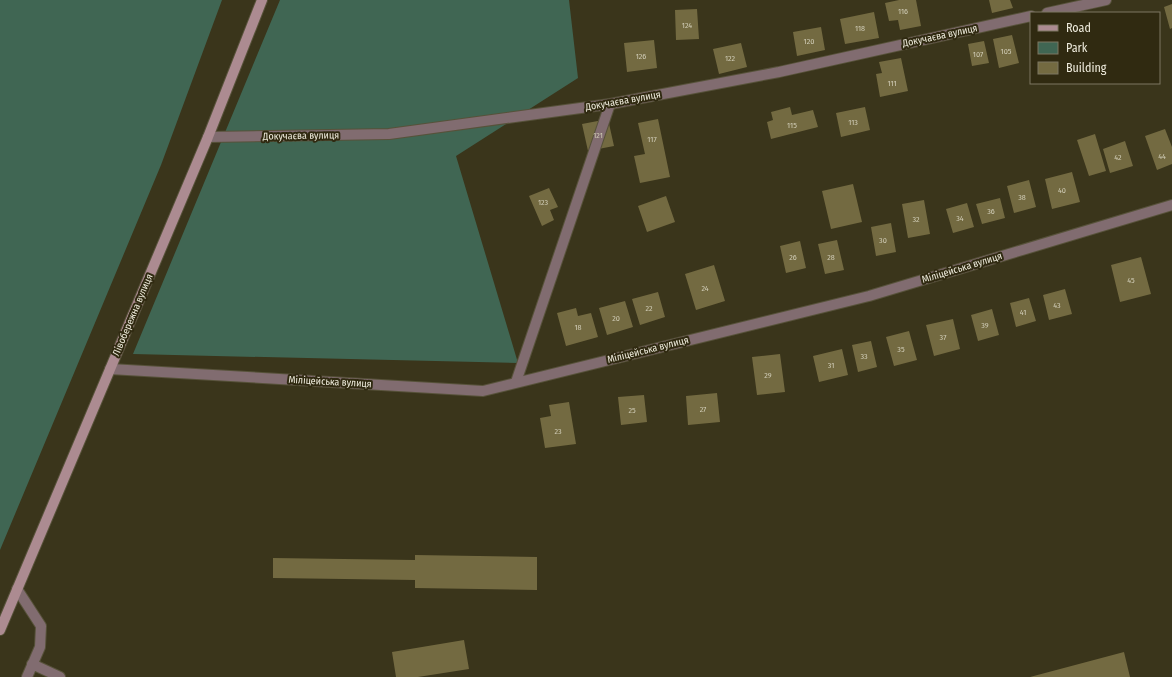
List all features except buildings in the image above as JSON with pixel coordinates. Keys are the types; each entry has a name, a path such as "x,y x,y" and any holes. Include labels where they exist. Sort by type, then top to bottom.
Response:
{"main road":[{"name":"Лівобережна вулиця","path":"0,630 208,137 262,0"}],"street":[{"path":"1052,12 1106,0"},
{"name":"Докучаєва вулиця","path":"208,137 389,134 610,104 787,70 1030,16"},
{"path":"516,382 610,104"},
{"name":"Міліцейська вулиця","path":"110,369 484,391 869,296 1172,205"},
{"path":"17,589 41,626 40,647 27,677"},
{"path":"32,664 60,677"}],"green space":[{"path":"0,0 222,0 161,165 0,550"},
{"path":"280,0 569,0 578,78 456,156 518,363 133,354"}]}
